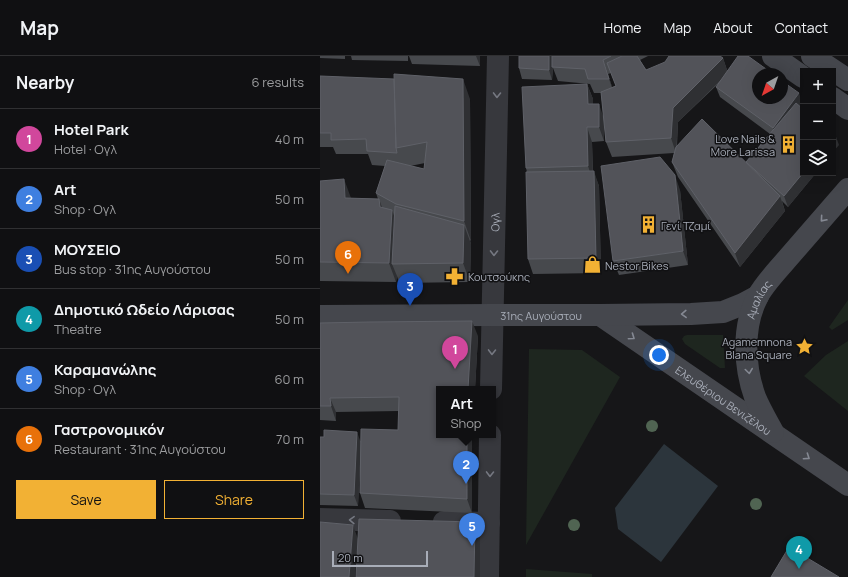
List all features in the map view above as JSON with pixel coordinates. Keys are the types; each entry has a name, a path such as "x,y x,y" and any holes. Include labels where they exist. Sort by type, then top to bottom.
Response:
{"main road":[{"path":"773,56 800,75"},
{"path":"822,59 848,80"},
{"path":"836,100 848,110"},
{"name":"Αμαλίας","path":"775,435 755,397 750,377 747,357 748,325 751,313 758,296 773,276 848,189"},
{"name":"31ης Αυγούστου","path":"320,316 492,314 600,315 723,312 758,296"},
{"name":"Ελευθέριου Βενιζέλου","path":"600,315 848,485"}],"street":[{"name":"Ογλ","path":"491,386 498,56"},
{"path":"488,577 490,438"},
{"path":"320,519 489,524"}],"shaded area":[{"path":"848,300 848,320 832,330 829,327"},
{"path":"687,335 723,335 725,368 720,368 685,344 682,339"},
{"path":"848,341 848,411 804,376 826,355"},
{"path":"529,349 582,350 620,377 526,545"},
{"path":"664,444 718,486 661,562 618,529 615,508"},
{"path":"526,569 592,574 592,577 526,577"}],"building":[{"path":"519,56 549,56 549,70 519,68"},
{"path":"552,56 611,56 603,60 609,79 588,79 585,69 552,67"},
{"path":"622,56 637,56 646,70 665,62 669,56 720,56 723,58 673,108 671,138 606,142 601,92 616,86 607,63"},
{"path":"738,56 748,56 765,68 752,68 752,104 788,104 788,85 799,93 773,128 716,87"},
{"path":"394,74 463,79 464,221 396,204 376,193 387,160 424,169 427,142 396,148"},
{"path":"320,76 394,79 397,153 367,151 366,139 331,140 331,133 320,133"},
{"path":"587,84 588,104 599,104 599,127 587,127 588,166 526,168 522,87"},
{"name":"Love Νails & Μore Larissa","path":"796,103 800,106 801,176 784,196 746,162"},
{"path":"702,119 780,196 735,253 672,162 676,147"},
{"name":"Γενί Τζαμί","path":"660,157 675,175 683,251 613,261 601,166"},
{"path":"594,171 596,258 528,259 526,172"},
{"path":"344,179 345,198 379,199 380,207 392,210 389,263 320,262 320,181"},
{"path":"395,206 464,225 463,263 392,264"},
{"path":"472,321 468,386 436,386 436,438 467,438 467,499 360,493 361,429 398,430 399,397 330,398 331,406 320,406 320,323"},
{"path":"324,430 357,432 354,495 320,494 320,437 324,437"},
{"path":"359,519 475,522 474,577 356,577"},
{"path":"320,522 353,525 349,577 320,577"},
{"path":"789,547 839,577 771,577"}],"place":[{"name":"Love Νails & Μore Larissa","path":"788,144"},
{"name":"Γενί Τζαμί","path":"648,225"},
{"name":"Nestor Bikes","path":"592,265"},
{"name":"Γαστρονομικόν","path":"348,274"},
{"name":"Κουτσούκης","path":"455,276"},
{"name":"ΜΟΥΣΕΙΟ","path":"410,306"},
{"name":"Agamemnona Blana Square","path":"805,347"},
{"name":"Hotel Park","path":"455,369"},
{"name":"Art","path":"466,484"},
{"name":"Καραμανώλης","path":"472,546"},
{"name":"Δημοτικό Ωδείο Λάρισας","path":"799,569"}]}
